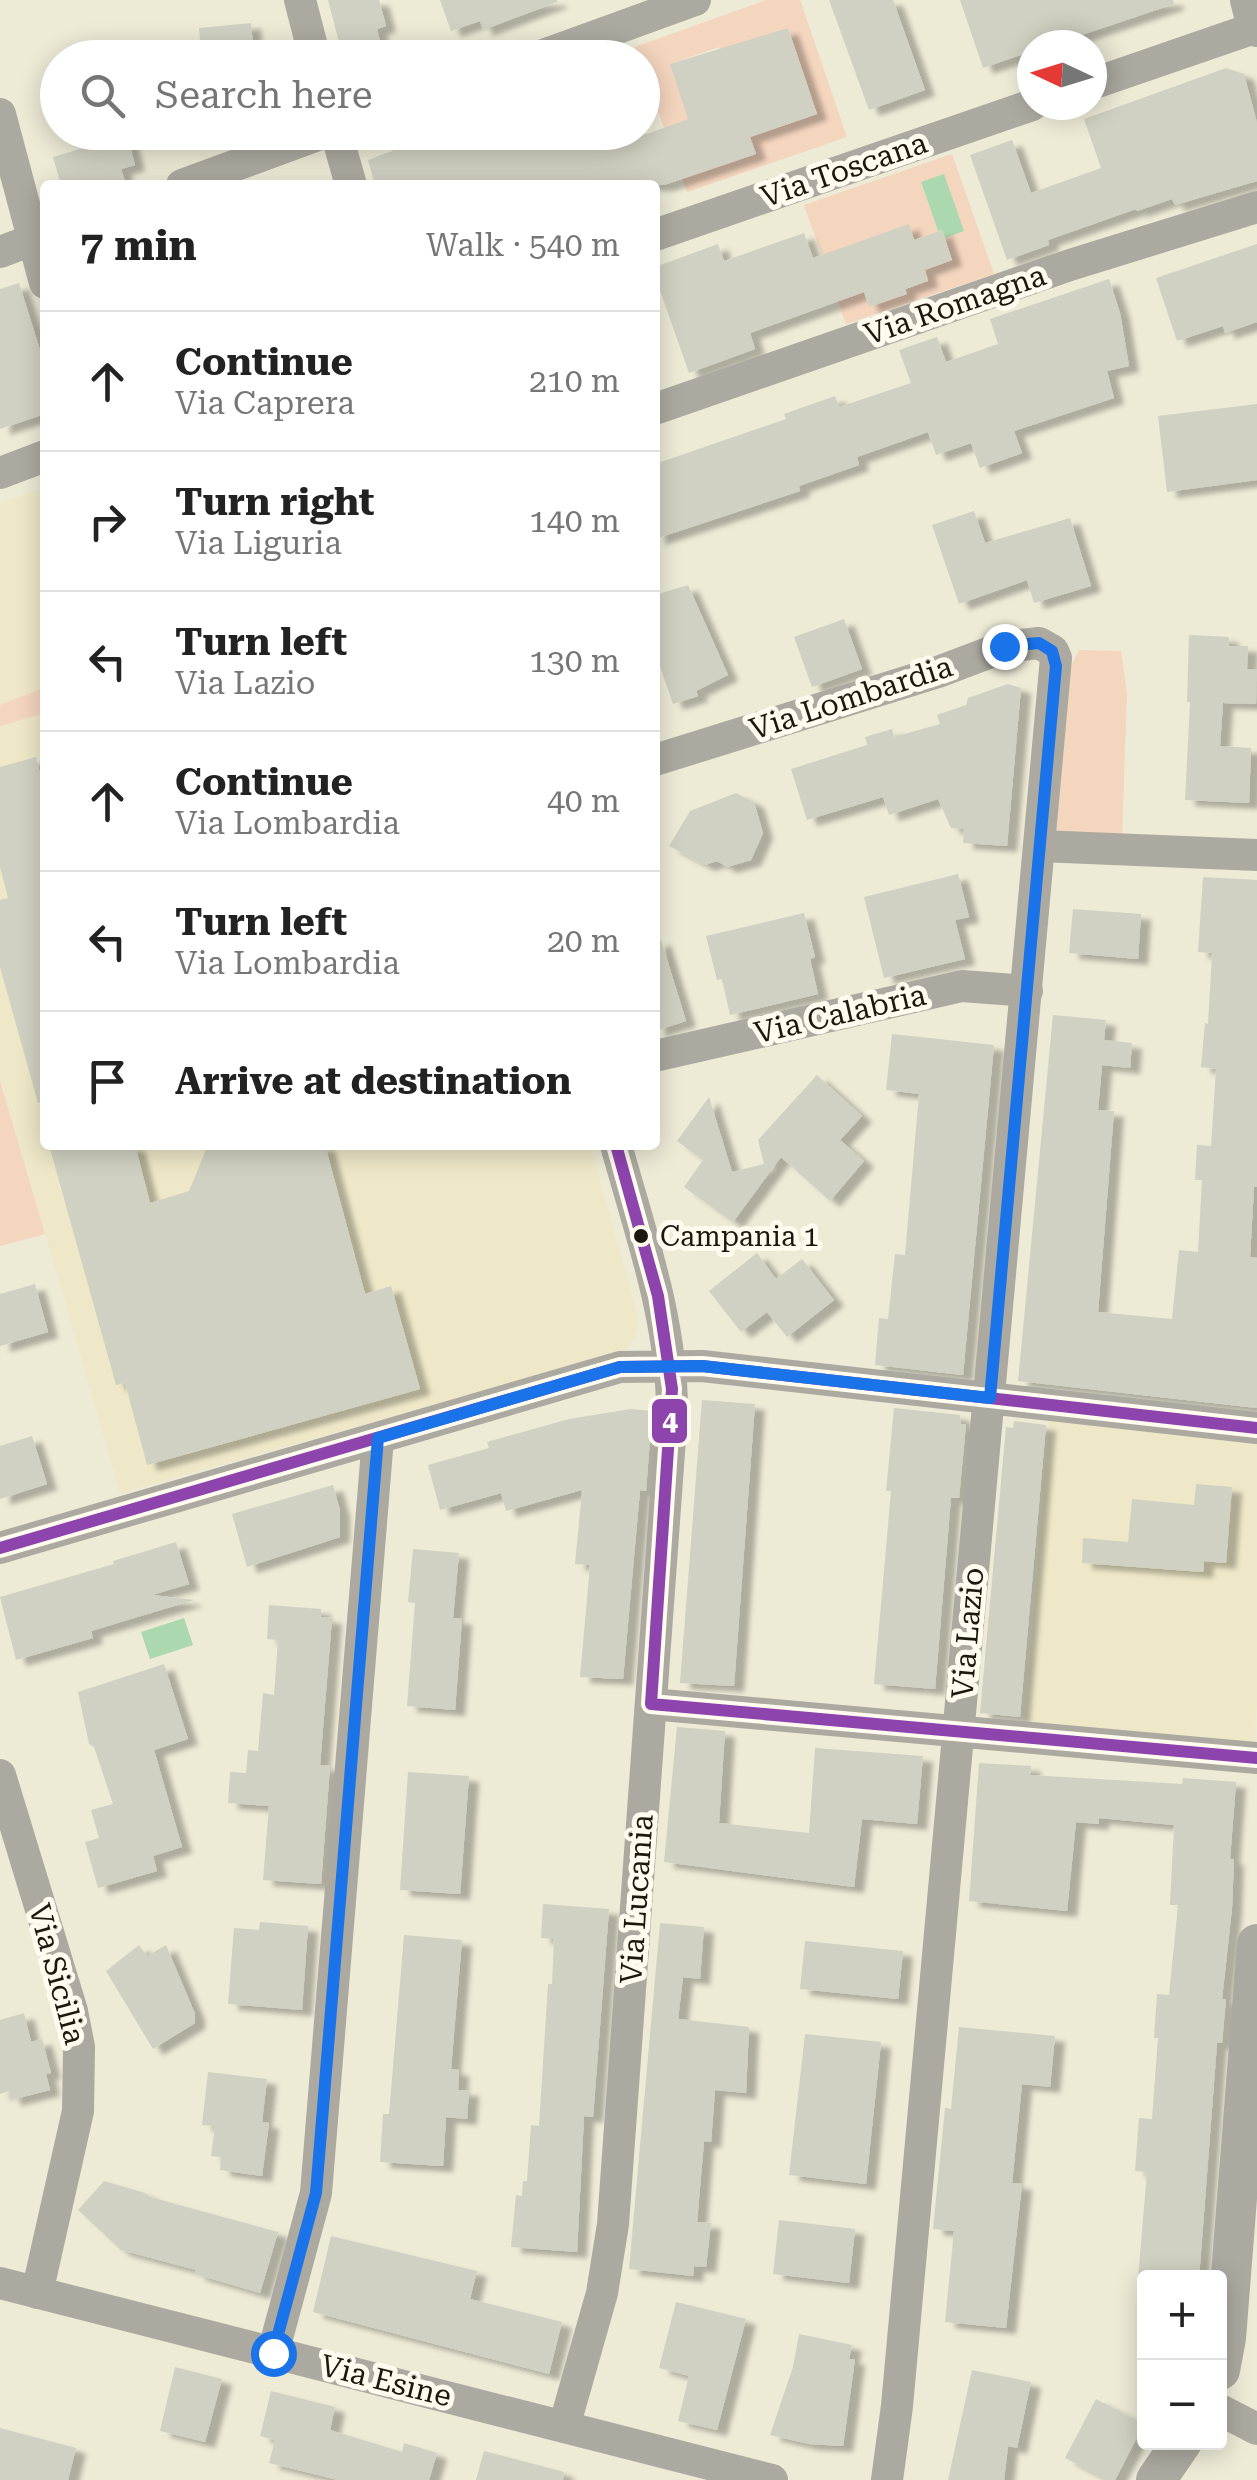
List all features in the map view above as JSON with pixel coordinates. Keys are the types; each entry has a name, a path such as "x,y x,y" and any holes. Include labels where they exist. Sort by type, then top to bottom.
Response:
{"street":[{"path":"300,0 311,40"},
{"path":"585,40 696,0"},
{"path":"1107,79 1257,27 1250,0"},
{"name":"Via Toscana","path":"660,233 1017,109"},
{"path":"0,114 39,238 0,252"},
{"path":"196,180 277,150"},
{"path":"341,150 350,180"},
{"name":"Via Romagna","path":"660,407 1052,271 1257,207"},
{"path":"0,473 40,458"},
{"name":"Via Lombardia","path":"660,758 938,672 1004,646 1039,643 1052,651 1056,666 1040,846"},
{"path":"1040,846 1257,855"},
{"name":"Via Lazio","path":"888,2480 1040,846"},
{"name":"Via Calabria","path":"660,1055 962,986 1027,990"},
{"name":"Via Lucania","path":"564,2427 602,2293 613,2224 672,1411 670,1365 656,1288 617,1150"},
{"path":"0,1548 620,1367 670,1365 1257,1428"},
{"path":"273,2353 316,2193 378,1438"},
{"path":"651,1704 1257,1758"},
{"name":"Via Sicilia","path":"0,1775 72,2011 79,2047 78,2111 37,2293"},
{"path":"1222,2360 1257,1944"},
{"name":"Via Esine","path":"0,2283 772,2480"},
{"path":"1227,2414 1257,2429"},
{"path":"1156,2480 1177,2450"}],"shaded area":[{"path":"766,0 800,0 847,137 687,192 660,117 660,40 655,40","holes":["788,29 817,114 768,131 746,127 670,64 719,47 725,63"]},
{"path":"952,154 994,274 846,324 804,205","holes":["921,183 964,231 945,238 952,260 932,267 921,238 938,231","909,225 928,280 869,307 848,246"]},
{"path":"944,174 964,231 945,238 942,230 938,231 921,182"},
{"path":"40,490 40,1150 591,1150 638,1317 630,1345 618,1354 120,1493 0,1076 0,503"},
{"path":"1079,650 1121,651 1127,694 1122,836 1056,833 1070,668"},
{"path":"40,689 40,714 0,726 0,705"},
{"path":"0,1080 45,1234 0,1246"},
{"path":"1049,1421 1257,1441 1254,1743 1025,1722"},
{"path":"184,1618 193,1645 150,1659 141,1632"}],"building":[{"path":"328,0 379,0 386,26 377,29 380,40 338,40"},
{"path":"440,0 557,2 483,30 480,21 451,31"},
{"path":"829,0 893,0 925,90 869,110"},
{"path":"960,0 1173,0 1174,4 1097,30 1017,30 1017,56 983,68"},
{"path":"251,23 252,40 200,40 199,28"},
{"path":"788,28 817,114 750,137 756,154 664,185 660,185 660,180 374,180 368,160 395,150 660,150 660,129 688,119 670,64"},
{"path":"1226,68 1244,74 1257,123 1257,181 1175,205 1172,199 1136,209 1048,240 1049,245 1007,260 970,155 1012,140 1031,193 1101,168 1084,120 1107,120 1107,111"},
{"path":"77,150 131,150 135,165 121,169 124,180 60,180 53,157"},
{"path":"909,224 914,240 942,230 952,260 925,270 928,281 905,289 907,294 869,307 864,292 750,333 755,349 689,373 660,290 660,265 718,244 724,261 804,233 813,258"},
{"path":"1257,244 1257,322 1225,333 1223,326 1177,341 1156,278"},
{"path":"1109,279 1120,313 1129,366 1107,371 1114,398 1014,431 1022,453 980,468 971,443 936,455 928,432 857,457 859,465 799,486 800,491 660,537 660,462 786,419 784,414 835,396 839,407 911,383 899,350 937,337 946,362 998,344 990,319"},
{"path":"19,283 40,350 40,416 0,429 0,289"},
{"path":"1257,404 1257,480 1167,492 1158,416"},
{"path":"974,511 985,543 1070,518 1091,586 1034,603 1027,580 959,604 932,525"},
{"path":"688,585 728,675 696,691 698,696 673,704 660,666 660,593"},
{"path":"844,619 862,669 812,687 794,637"},
{"path":"1189,635 1229,637 1229,646 1248,646 1247,669 1257,670 1256,704 1223,703 1220,746 1251,748 1249,803 1185,800"},
{"path":"1008,684 1021,688 1007,846 963,843 964,829 951,828 938,799 889,815 883,797 807,820 791,769 867,745 865,737 892,729 894,737 940,724 937,715 966,705 968,698"},
{"path":"36,757 40,773 38,1103 0,967 0,900 8,898 0,867 0,767"},
{"path":"736,793 754,802 763,833 751,860 727,867 717,861 705,865 669,846 690,811"},
{"path":"958,874 969,917 955,920 965,959 884,978 864,897"},
{"path":"1203,877 1257,880 1257,1187 1250,1257 1257,1258 1257,1408 1018,1381 1053,1015 1106,1020 1104,1040 1132,1043 1130,1068 1102,1065 1098,1110 1114,1111 1098,1312 1172,1319 1179,1250 1198,1252 1202,1180 1195,1180 1197,1145 1211,1146 1216,1069 1201,1067 1212,953 1198,952"},
{"path":"1073,909 1141,914 1138,959 1069,953"},
{"path":"804,913 815,957 810,959 818,994 730,1015 706,936"},
{"path":"660,940 686,1021 660,1029"},
{"path":"892,1034 994,1045 963,1375 875,1365 879,1318 888,1319 895,1254 905,1255 919,1094 886,1090"},
{"path":"817,1075 862,1116 840,1140 864,1161 830,1201 781,1157 733,1222 684,1187 703,1160 677,1141 709,1097 732,1172 764,1164 758,1140"},
{"path":"50,1150 136,1150 150,1203 189,1191 206,1150 326,1150 365,1294 391,1286 420,1389 147,1465 125,1383 116,1385"},
{"path":"757,1253 776,1279 802,1259 834,1300 787,1337 767,1312 741,1332 709,1291"},
{"path":"35,1284 48,1332 0,1346 0,1294"},
{"path":"702,1400 755,1404 734,1686 680,1683"},
{"path":"894,1408 960,1415 961,1424 966,1424 959,1498 951,1498 935,1689 874,1684 891,1491 886,1491"},
{"path":"631,1409 652,1411 646,1491 640,1490 623,1679 580,1677 590,1565 575,1564 582,1490 506,1511 501,1493 440,1510 428,1465 489,1448 487,1442 569,1419"},
{"path":"1014,1421 1046,1425 1020,1717 980,1713 1006,1427 1013,1428"},
{"path":"32,1436 47,1484 0,1499 0,1446"},
{"path":"1196,1484 1232,1487 1226,1563 1204,1561 1203,1572 1082,1563 1083,1538 1128,1542 1132,1499 1194,1505"},
{"path":"333,1485 340,1511 340,1537 247,1567 232,1514"},
{"path":"176,1542 189,1584 152,1595 194,1600 91,1631 93,1638 16,1660 0,1597"},
{"path":"413,1549 459,1553 453,1618 462,1619 455,1710 407,1706 415,1603 408,1602"},
{"path":"269,1605 321,1609 321,1617 332,1618 320,1765 330,1766 321,1884 263,1880 269,1806 228,1803 230,1772 246,1773 248,1750 258,1751 263,1693 274,1695 278,1640 267,1639"},
{"path":"164,1664 188,1739 154,1750 182,1847 153,1856 157,1871 98,1888 85,1842 99,1838 91,1810 113,1804 94,1747 89,1744 78,1692"},
{"path":"677,1727 725,1731 719,1823 809,1833 815,1748 923,1756 917,1824 862,1819 854,1887 664,1862"},
{"path":"979,1763 1031,1766 1030,1775 1182,1784 1183,1778 1236,1782 1230,1859 1234,1859 1232,1908 1222,1999 1226,1999 1222,2043 1217,2043 1200,2270 1139,2270 1147,2172 1135,2171 1139,2118 1152,2119 1157,1994 1169,1995 1178,1905 1170,1905 1174,1825 1099,1818 1099,1824 1076,1822 1067,1911 969,1901"},
{"path":"408,1772 469,1776 460,1894 400,1890"},
{"path":"543,1904 609,1909 593,2117 584,2116 577,2252 511,2247 516,2195 522,2196 523,2181 527,2181 531,2125 539,2126 554,1939 541,1938"},
{"path":"260,1922 308,1926 302,2010 228,2004 234,1928 259,1930"},
{"path":"660,1923 704,1927 700,1979 683,1977 678,2019 749,2027 746,2093 715,2090 711,2142 704,2141 697,2222 711,2223 706,2267 694,2266 693,2276 629,2269"},
{"path":"404,1935 462,1940 451,2069 459,2070 458,2090 469,2090 467,2119 446,2117 443,2166 380,2162 383,2114 389,2114"},
{"path":"805,1941 903,1951 898,1999 800,1989"},
{"path":"139,1945 147,1956 166,1945 195,2014 195,2023 153,2049 106,1971"},
{"path":"24,2013 31,2042 42,2039 51,2073 46,2074 50,2090 11,2100 9,2091 0,2094 0,2020"},
{"path":"959,2027 1055,2036 1050,2087 1022,2084 1012,2183 1022,2184 1006,2328 945,2322 954,2231 933,2229 945,2108 951,2109"},
{"path":"805,2034 881,2042 866,2184 789,2175"},
{"path":"208,2072 267,2079 262,2122 269,2123 262,2176 220,2170 221,2157 211,2156 215,2126 202,2125"},
{"path":"104,2181 278,2232 260,2293 195,2274 196,2270 121,2250 78,2210"},
{"path":"779,2220 855,2229 849,2283 773,2274"},
{"path":"331,2236 477,2271 470,2299 562,2322 549,2374 313,2312"},
{"path":"676,2302 746,2319 717,2430 678,2421 689,2376 659,2368"},
{"path":"799,2334 852,2345 849,2359 855,2359 843,2446 809,2444 770,2435 793,2367"},
{"path":"175,2367 222,2379 205,2442 160,2431"},
{"path":"972,2370 1031,2382 1017,2448 1008,2446 1004,2480 948,2480"},
{"path":"271,2391 335,2407 330,2430 402,2452 404,2443 437,2453 429,2480 338,2480 269,2463 275,2440 260,2436"},
{"path":"1096,2399 1137,2420 1137,2438 1115,2480 1065,2458"},
{"path":"0,2428 76,2448 68,2480 0,2480"},
{"path":"484,2451 564,2472 563,2480 476,2480"}],"transit line":[{"name":"4","path":"617,1150 658,1296 672,1389 651,1704"},
{"name":"4","path":"0,1548 620,1367 702,1366 1257,1428"},
{"name":"4","path":"651,1704 1257,1758"}],"place":[{"name":"Campania 1","path":"641,1236"}],"route":[{"path":"273,2353 316,2193 378,1438 620,1367 647,1365 702,1366 990,1398 1056,666 1056,658 1047,646 1024,642 1004,646"}]}
